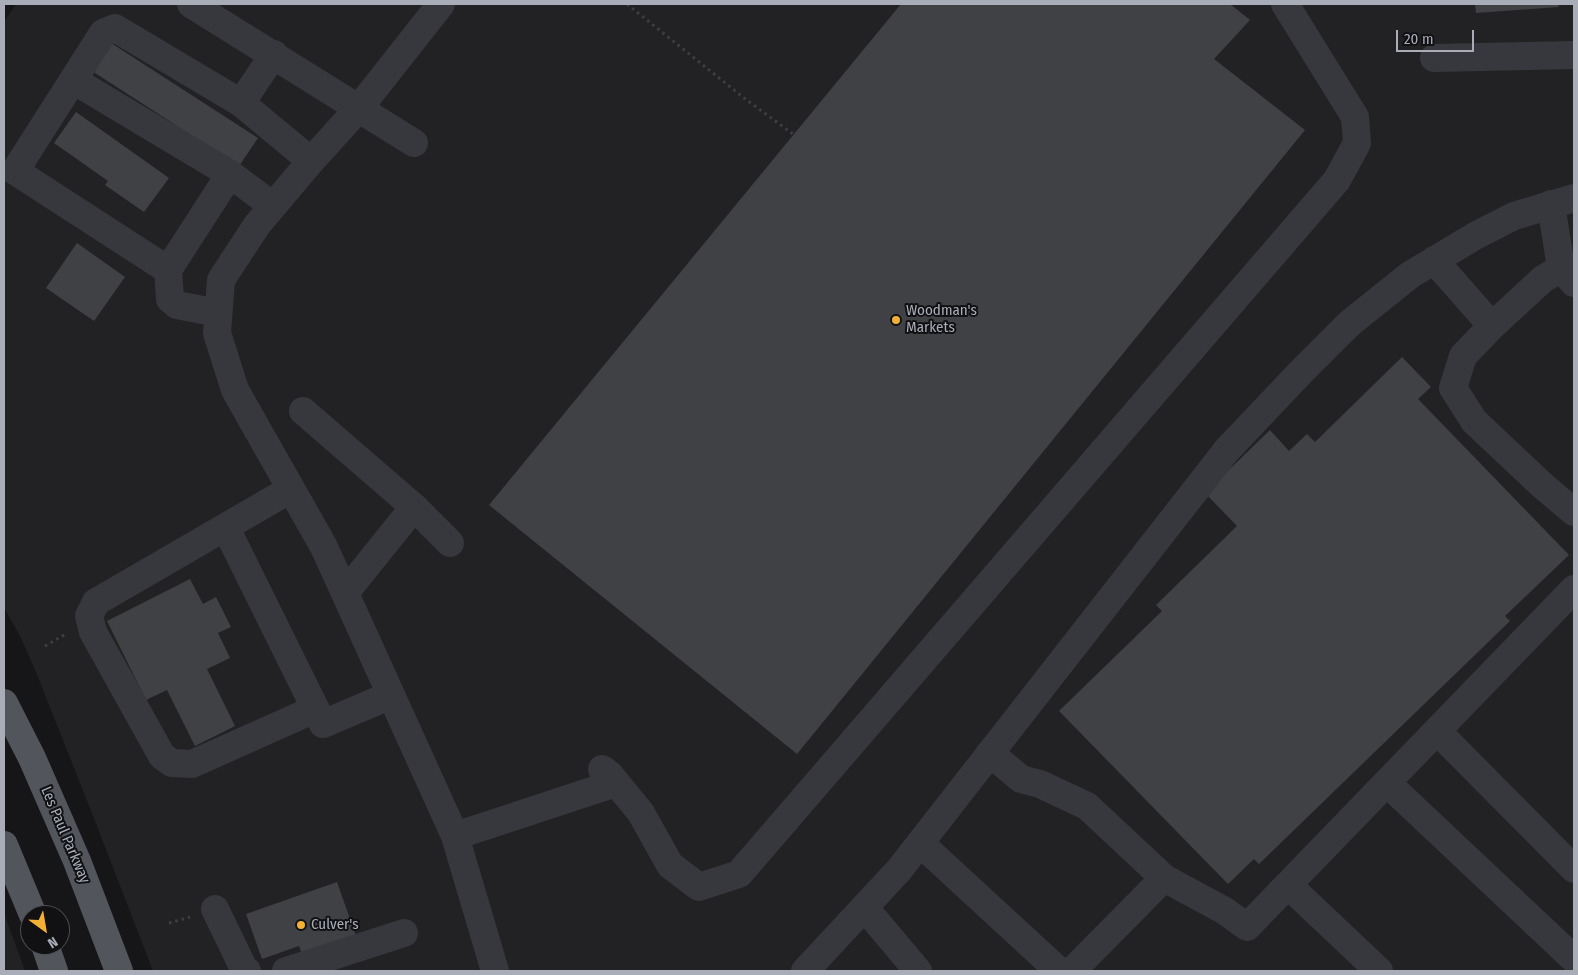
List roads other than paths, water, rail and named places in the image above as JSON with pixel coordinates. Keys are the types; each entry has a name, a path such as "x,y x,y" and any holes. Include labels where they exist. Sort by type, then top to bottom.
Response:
{"main road":[{"name":"Les Paul Parkway","path":"4,702 32,758 77,861 119,971"},
{"path":"4,845 29,905"},
{"path":"48,955 54,971"}],"street":[{"path":"191,4 414,143"},
{"path":"441,4 359,108 257,225 221,280 217,333 235,390 324,547 455,836 495,971"},
{"path":"455,836 609,776 641,813 670,865 699,887 739,874 1337,180 1358,143 1355,117 1285,4"},
{"path":"168,270 14,171 103,33 114,28 241,103 311,161"},
{"path":"241,103 274,54"},
{"path":"1434,58 1574,55"},
{"path":"73,80 230,174 273,206"},
{"path":"218,313 177,305 170,299 168,270 230,174"},
{"path":"805,971 866,908 899,870 1226,452 1299,374 1350,323 1410,275 1475,236 1514,216 1563,201 1568,276 1543,279 1492,326 1463,356 1453,388 1474,421 1543,486 1574,512"},
{"path":"1434,260 1492,326"},
{"path":"303,411 414,506 450,544"},
{"path":"291,489 96,602 81,633 162,756 172,763 192,764 316,709"},
{"path":"346,594 414,506"},
{"path":"226,528 323,724 391,695"},
{"path":"990,753 1021,779 1040,784 1087,806 1164,878 1225,911 1247,927 1572,595"},
{"path":"1438,732 1574,869"},
{"path":"1388,784 1574,958"},
{"path":"920,842 1059,971"},
{"path":"1072,971 1164,878"},
{"path":"1288,885 1379,971"},
{"path":"866,908 918,971"},
{"path":"204,912 247,971"},
{"path":"286,971 404,933"}],"place":[{"name":"Woodman's Markets","path":"896,320"},
{"name":"Culver's","path":"301,925"}]}
